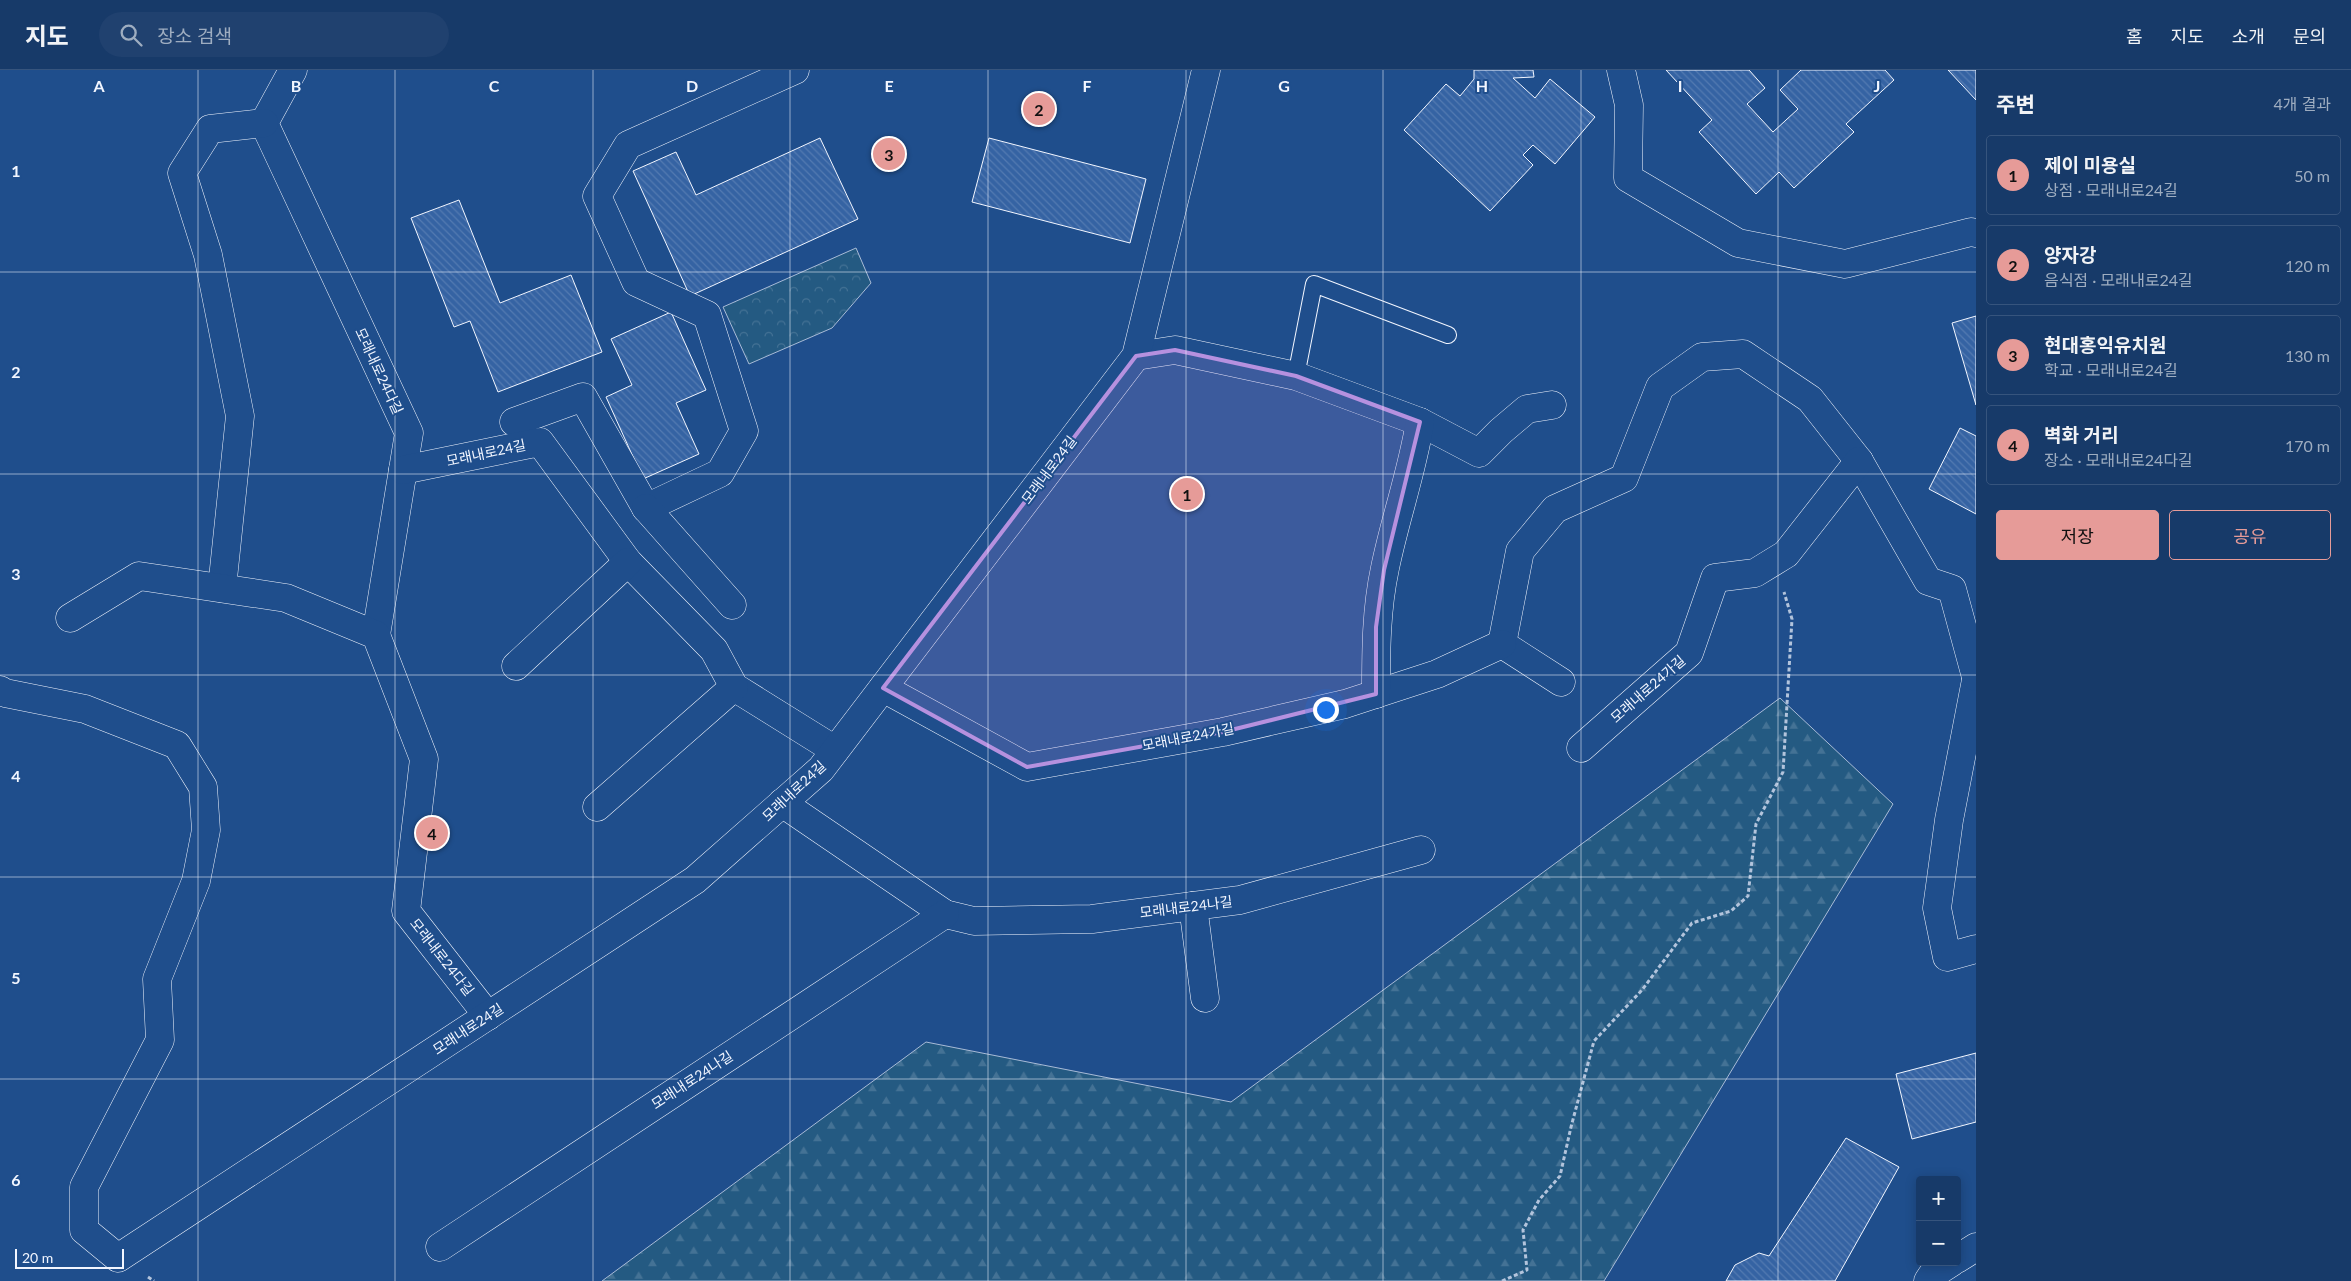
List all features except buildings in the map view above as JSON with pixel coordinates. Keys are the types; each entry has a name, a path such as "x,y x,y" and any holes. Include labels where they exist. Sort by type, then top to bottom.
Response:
{"street":[{"path":"222,588 240,416 208,255 182,173 210,129 264,123 293,70"},
{"path":"646,508 720,473 744,431 707,315 636,282 597,196 628,146 795,70"},
{"name":"모래내로24길","path":"0,690 5,693 85,709 178,745 203,787 206,830 196,881 157,979 160,1040 84,1188 84,1230 118,1258 695,880 821,769 1136,356 1206,70"},
{"path":"1621,70 1629,104 1628,178 1738,243 1845,264 1970,232 1976,233"},
{"name":"모래내로24다길","path":"264,123 409,433 376,635 424,759 406,911 488,1016"},
{"path":"1136,356 1175,350 1296,376 1420,422 1479,454 1501,431 1527,409 1552,405"},
{"path":"1561,682 1502,644 1520,551 1555,509 1624,478 1660,388 1702,357 1743,354 1810,399 1859,461 1928,581 1952,589 1976,679 1949,820 1937,908 1947,957 1976,949"},
{"path":"514,422 583,397 646,508 732,604"},
{"path":"1376,694 1376,627 1384,570 1397,512 1414,460 1420,422"},
{"name":"모래내로24길","path":"403,470 540,442 628,562 714,650 734,687 835,750"},
{"name":"모래내로24가길","path":"1581,748 1689,653 1715,578 1755,573 1786,554 1859,461"},
{"path":"516,666 628,562"},
{"path":"70,618 139,576 286,598 376,635"},
{"name":"모래내로24가길","path":"883,688 1027,767 1223,732 1345,704 1437,674 1502,644"},
{"path":"597,807 734,687"},
{"name":"모래내로24나길","path":"782,803 945,914 974,921 1092,919 1240,900 1421,850"},
{"path":"1193,906 1205,998"},
{"name":"모래내로24나길","path":"440,1247 945,914"},
{"path":"1961,1256 1976,1247"},
{"path":"1928,1281 1932,1275 1946,1266"}],"lane":[{"path":"1296,376 1314,284 1448,335"}],"path":[{"path":"1502,1281 1527,1270 1523,1230 1539,1200 1560,1176 1570,1127 1594,1041 1642,990 1692,923 1731,911 1748,896 1756,824 1783,772 1792,619 1780,578 1786,554"}],"highlighted area":[{"path":"1175,350 1296,376 1420,422 1384,570 1376,627 1376,694 1223,732 1027,767 883,688 1136,356"}],"green space":[{"path":"856,248 871,283 832,328 749,364 723,307"},
{"path":"1780,698 1893,804 1604,1281 602,1281 926,1042 1231,1102"}],"place":[{"name":"양자강","path":"1039,109"},
{"name":"현대홍익유치원","path":"889,154"},
{"name":"제이 미용실","path":"1187,494"},
{"name":"벽화 거리","path":"432,833"}]}
